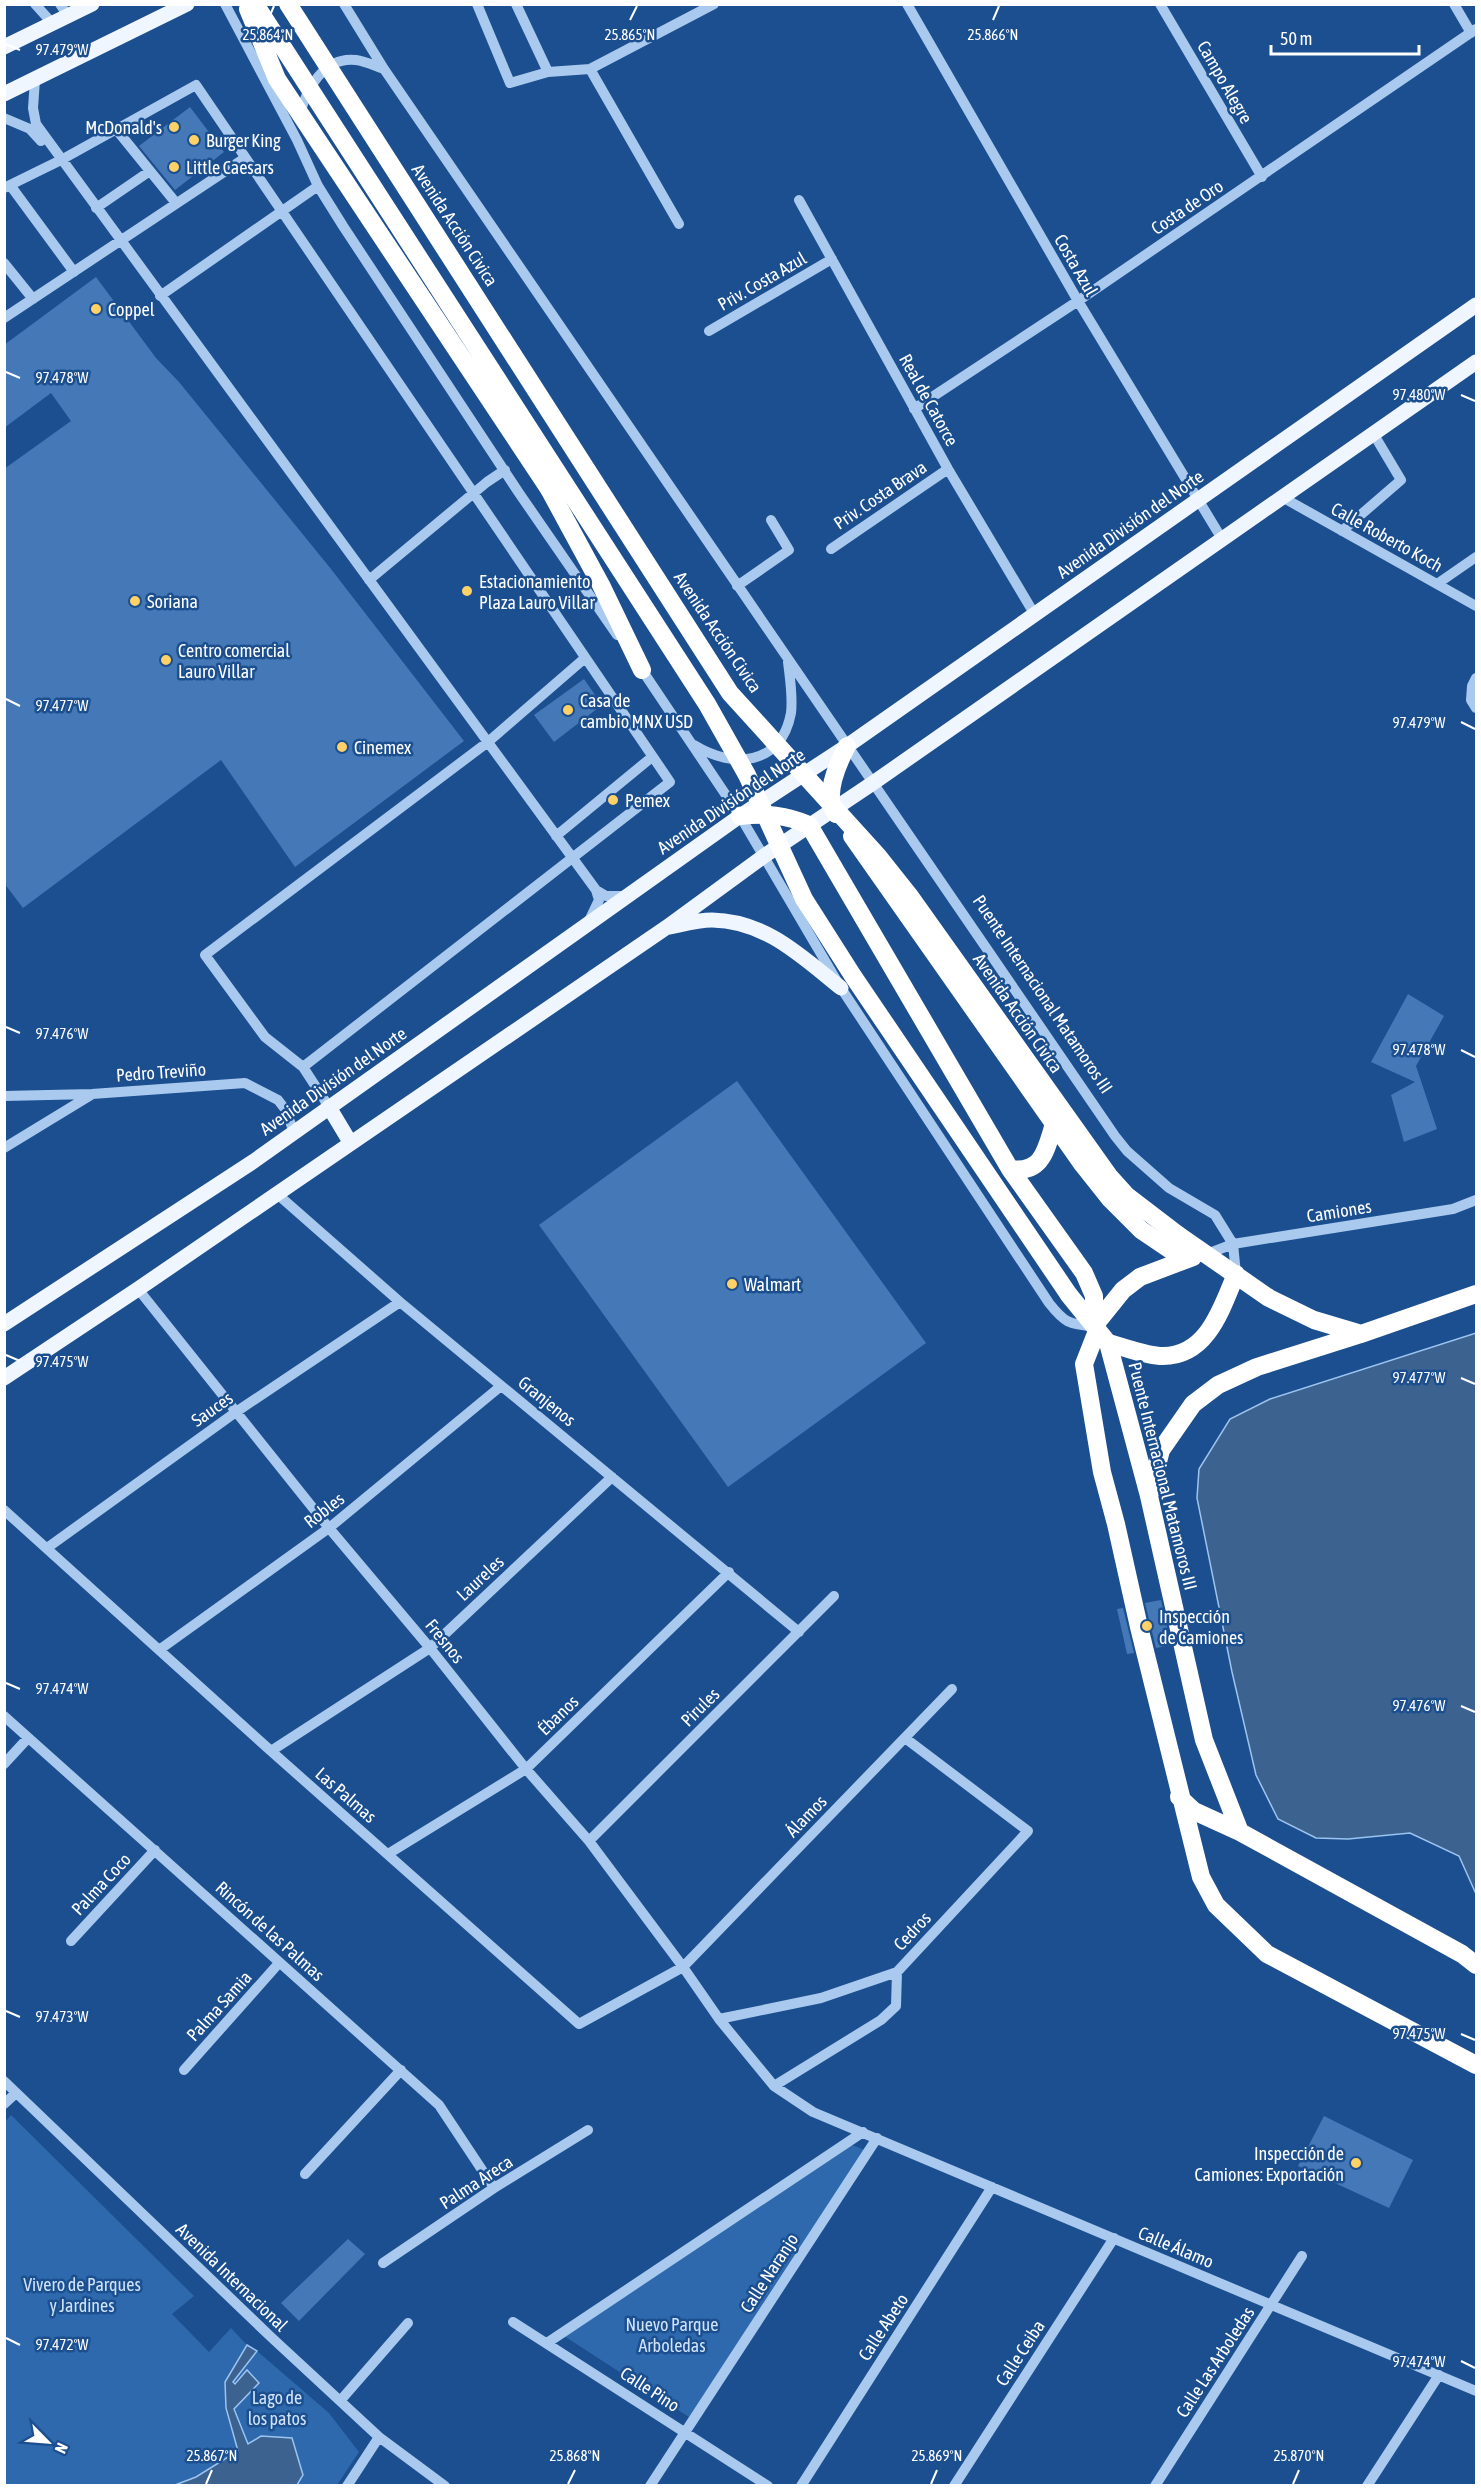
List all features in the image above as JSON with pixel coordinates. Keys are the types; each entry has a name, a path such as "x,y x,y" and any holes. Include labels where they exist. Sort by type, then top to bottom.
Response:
{"highway":[{"path":"246,4 278,80 549,489 602,585 642,670"},
{"name":"Puente Internacional Matamoros III","path":"255,4 707,704 747,775 804,899 1069,1295 1100,1333 1149,1496 1204,1740 1240,1833"},
{"name":"Avenida Acción Civica","path":"288,4 730,693 878,856 909,895 1109,1176 1127,1196 1207,1254"},
{"path":"848,746 835,775 832,793 833,809 1054,1124 1110,1199 1141,1230 1184,1259"},
{"path":"740,816 773,814 791,817 809,825 1010,1169 1084,1273 1094,1296 1100,1333"},
{"path":"1010,1169 1022,1171 1040,1162 1046,1151 1054,1124"},
{"path":"1361,1334 1314,1320 1269,1298 1207,1254 1184,1259 1140,1277 1123,1290 1084,1364 1092,1420 1102,1472 1179,1797 1201,1877 1216,1905 1236,1927 1268,1954 1476,2065"},
{"path":"1100,1333 1162,1356 1180,1354 1196,1346 1208,1333 1236,1274"},
{"path":"1149,1496 1161,1450 1193,1404 1218,1385 1257,1367 1476,1294"},
{"path":"1179,1797 1194,1811 1240,1833 1462,1954 1476,1965"}],"main road":[{"path":"4,47 53,24 64,10 92,4"},
{"path":"4,94 187,4"},
{"name":"Avenida División del Norte","path":"4,1324 294,1132 740,816 848,746 1476,305"},
{"path":"4,1378 668,927 764,856 873,783 1476,362"},
{"path":"668,927 709,920 749,925 786,943 841,988"},
{"path":"329,1107 350,1143"}],"street":[{"path":"35,4 53,24"},
{"path":"225,4 297,140 318,186 519,494 642,670 740,816 841,988 1049,1303 1062,1318 1075,1326 1100,1333"},
{"name":"Avenida Acción Civica","path":"344,4 384,69 848,746"},
{"path":"477,4 510,83 548,72 590,69 714,4"},
{"path":"516,4 548,72"},
{"name":"Costa Azul","path":"907,4 1078,301 1222,539"},
{"name":"Campo Alegre","path":"1160,4 1262,177"},
{"path":"1454,4 1473,31"},
{"name":"Costa de Oro","path":"914,409 1262,177 1473,31"},
{"path":"297,140 305,98 311,85 332,65 345,60 358,60 384,69"},
{"path":"590,69 679,224"},
{"path":"35,80 33,108 36,124 596,890 600,900 594,915 585,926"},
{"path":"74,272 7,187 61,160 196,85 670,782 303,1066"},
{"path":"4,118 30,129 61,160"},
{"path":"116,129 176,203"},
{"path":"4,318 245,158"},
{"path":"96,208 150,171"},
{"path":"160,296 318,186"},
{"name":"Real de Catorce","path":"799,200 948,469 1035,615"},
{"name":"Priv. Costa Azul","path":"709,331 832,259"},
{"path":"4,263 33,299"},
{"path":"1342,531 1401,480 1373,433"},
{"name":"Priv. Costa Brava","path":"831,549 948,469"},
{"path":"369,580 473,493 505,470"},
{"name":"Calle Roberto Koch","path":"1282,497 1476,606"},
{"path":"737,586 789,550 771,520"},
{"path":"1437,584 1476,557"},
{"path":"329,1107 303,1066 265,1037 205,955 488,742 585,658"},
{"path":"689,742 709,754 732,760 756,758 773,748 785,734 791,712 792,689 788,660"},
{"path":"1476,678 1472,686 1471,700 1476,708"},
{"name":"Puente Internacional Matamoros III","path":"848,746 1115,1136 1127,1151 1169,1188 1215,1215 1233,1244 1236,1274"},
{"path":"555,835 651,755"},
{"path":"596,890 606,896 627,896"},
{"name":"Pedro Treviño","path":"4,1096 92,1094 245,1083 278,1100 285,1109 294,1132"},
{"path":"4,1148 92,1094"},
{"name":"Granjenos","path":"276,1193 400,1302 799,1632"},
{"name":"Camiones","path":"1207,1254 1233,1244 1453,1209 1476,1200"},
{"name":"Fresnos","path":"138,1289 329,1528 430,1648 526,1769 589,1841 684,1967 719,2019 774,2086"},
{"name":"Sauces","path":"46,1548 236,1412 400,1302"},
{"name":"Robles","path":"159,1650 329,1528 501,1386"},
{"name":"Laureles","path":"271,1751 430,1648 612,1477"},
{"name":"Las Palmas","path":"4,1510 579,2024 684,1967"},
{"name":"Ébanos","path":"388,1854 526,1769 729,1572"},
{"name":"Pirules","path":"589,1841 834,1596"},
{"name":"Álamos","path":"684,1967 952,1689"},
{"name":"Rincón de las Palmas","path":"4,1716 439,2106 494,2188"},
{"path":"4,1764 28,1738"},
{"name":"Cedros","path":"719,2019 821,1998 897,1972 1028,1831 905,1738"},
{"name":"Palma Coco","path":"71,1941 155,1850"},
{"name":"Palma Samia","path":"184,2070 279,1963"},
{"path":"774,2086 881,2020 896,2006 897,1972"},
{"path":"305,2174 401,2070"},
{"name":"Avenida Internacional","path":"4,2081 340,2402 379,2437 445,2486"},
{"name":"Calle Álamo","path":"774,2086 813,2112 1476,2391"},
{"path":"4,2104 16,2093"},
{"name":"Palma Areca","path":"383,2263 494,2188 588,2130"},
{"path":"547,2343 863,2132"},
{"name":"Calle Naranjo","path":"650,2486 877,2138"},
{"name":"Calle Abeto","path":"801,2486 992,2187"},
{"name":"Calle Ceiba","path":"954,2486 1114,2238"},
{"name":"Calle Las Arboledas","path":"1155,2486 1302,2256"},
{"name":"Calle Pino","path":"513,2322 768,2486"},
{"path":"340,2402 408,2323"},
{"path":"1367,2486 1439,2375"},
{"path":"347,2486 379,2437"}],"green space":[{"name":"Vivero de Parques y Jardines","path":"11,2115 194,2296 172,2314 209,2352 231,2328 247,2345 235,2365 226,2408 238,2451 196,2477 175,2486 5,2486 4,2123"},
{"name":"Nuevo Parque Arboledas","path":"852,2145 865,2150 689,2417 564,2336"},
{"name":"Lago de los patos","path":"257,2351 329,2413 359,2452 337,2485 297,2485 303,2475 248,2444 234,2409 235,2384 233,2382"}],"shaded area":[{"path":"1476,1333 1476,1894 1459,1856 1410,1833 1348,1839 1316,1838 1278,1819 1256,1775 1232,1672 1197,1498 1199,1469 1230,1419 1270,1399"},
{"name":"Lago de los patos","path":"247,2345 257,2351 233,2382 235,2384 247,2370 259,2383 234,2409 248,2444 261,2436 292,2438 303,2475 297,2485 175,2485 196,2477 238,2451 226,2408 225,2382"}],"building":[{"path":"190,107 224,152 175,190 139,146"},
{"name":"Centro comercial Lauro Villar","path":"96,277 156,358 179,382 331,569 464,741 295,867 221,760 23,908 4,883 4,469 71,421 51,393 4,428 4,345"},
{"name":"Casa de cambio MNX USD","path":"584,679 602,705 554,742 534,715"},
{"path":"1408,994 1444,1016 1416,1066 1437,1129 1404,1142 1391,1095 1415,1082 1371,1062"},
{"name":"Walmart","path":"737,1081 926,1343 728,1487 539,1225"},
{"path":"1161,1600 1171,1645 1156,1648 1145,1603"},
{"path":"1123,1608 1134,1653 1127,1654 1117,1609"},
{"name":"Inspección de Camiones: Exportación","path":"1324,2116 1413,2160 1389,2208 1298,2166"},
{"path":"348,2239 365,2254 299,2321 281,2303"}],"place":[{"name":"McDonald's","path":"174,127"},
{"name":"Burger King","path":"194,140"},
{"name":"Little Caesars","path":"174,167"},
{"name":"Coppel","path":"96,309"},
{"name":"Estacionamiento Plaza Lauro Villar","path":"467,591"},
{"name":"Soriana","path":"135,601"},
{"name":"Centro comercial Lauro Villar","path":"166,660"},
{"name":"Casa de cambio MNX USD","path":"568,710"},
{"name":"Cinemex","path":"342,747"},
{"name":"Pemex","path":"613,800"},
{"name":"Walmart","path":"732,1284"},
{"name":"Inspección de Camiones","path":"1147,1626"},
{"name":"Inspección de Camiones: Exportación","path":"1356,2163"}]}
